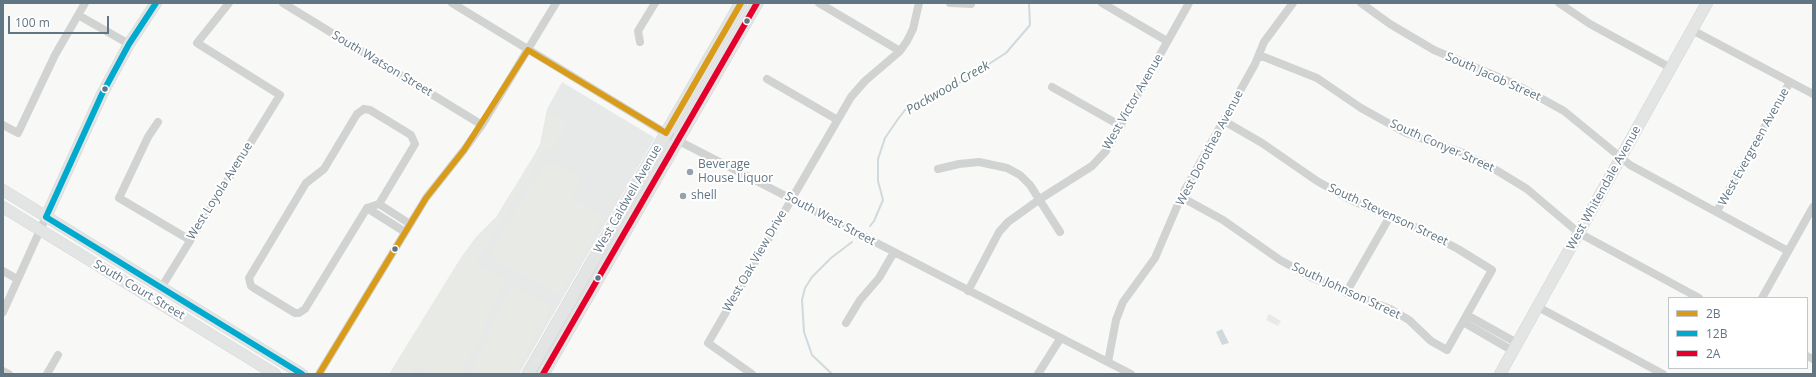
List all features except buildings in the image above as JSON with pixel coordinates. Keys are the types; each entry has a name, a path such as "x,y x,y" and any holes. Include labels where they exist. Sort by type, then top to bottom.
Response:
{"main road":[{"name":"West Caldwell Avenue","path":"528,374 741,3"},
{"name":"West Caldwell Avenue","path":"542,374 757,3"},
{"path":"542,374 543,361 569,316 568,304"}],"street":[{"path":"3,125 18,133 55,55 85,3"},
{"path":"3,312 102,94 130,44 156,3"},
{"name":"West Loyola Avenue","path":"161,288 280,95 197,43 229,3"},
{"name":"South Watson Street","path":"282,3 482,125"},
{"name":"South West Street","path":"452,3 464,6 528,50 677,140 1060,339 1131,374"},
{"path":"318,374 434,186 464,150 482,125 556,3"},
{"path":"640,42 638,31 655,3"},
{"path":"819,3 900,51"},
{"name":"West Oak View Drive","path":"752,374 708,343 836,119 851,96 865,81 900,51 913,29 919,3"},
{"path":"950,3 971,4"},
{"path":"1102,3 1167,42"},
{"name":"West Victor Avenue","path":"968,291 999,232 1008,222 1040,199 1092,166 1106,151 1189,3"},
{"name":"West Dorothea Avenue","path":"1108,362 1116,320 1123,302 1155,258 1167,234 1181,197 1224,121 1271,31 1293,3"},
{"name":"South Jacob Street","path":"1361,3 1390,24 1434,50 1457,62 1517,85 1564,111 1621,158 1788,251"},
{"path":"1560,3 1590,24 1671,68"},
{"name":"West Whitendale Avenue","path":"1500,374 1707,3"},
{"path":"78,15 130,44"},
{"path":"1692,30 1813,94"},
{"name":"South Conyer Street","path":"1259,54 1317,78 1361,108 1406,133 1462,154 1496,170 1527,189 1579,233 1697,297"},
{"path":"767,79 836,119"},
{"name":"West Evergreen Avenue","path":"1717,211 1790,82"},
{"path":"1052,87 1121,126"},
{"path":"364,109 370,110 412,135 415,141 414,148 379,204 367,208 302,312 299,313 292,311 251,286 249,282 250,275 306,183 325,167 357,114 364,109"},
{"name":"South Stevenson Street","path":"1224,121 1262,143 1317,181 1351,200 1389,218 1422,230 1458,249 1492,270 1465,318"},
{"path":"158,122 148,137 119,198 190,240"},
{"path":"938,169 959,164 979,162 997,165 1020,175 1030,185 1040,199 1060,232"},
{"name":"South Court Street","path":"3,190 302,374"},
{"name":"South Johnson Street","path":"1181,197 1223,220 1280,260 1312,278 1396,313 1409,320 1431,341 1447,350 1465,318"},
{"path":"379,204 410,224"},
{"name":"South Court Street","path":"3,207 275,374"},
{"path":"1763,297 1813,207"},
{"path":"367,208 405,232"},
{"path":"1346,292 1389,218"},
{"path":"846,323 860,300 882,273 894,252"},
{"path":"3,271 17,279"},
{"path":"1538,307 1663,374"},
{"path":"1465,318 1515,347"},
{"path":"1038,374 1060,339"},
{"path":"47,374 58,355"},
{"path":"3,371 9,374"}],"shaded area":[{"path":"562,82 655,138 519,374 389,374 460,259 476,237 496,217 533,157 540,144 547,109"},
{"path":"549,111 567,123 550,151 545,148 475,263 503,279 503,286 489,313 478,343 459,374 434,374 416,364 409,374 390,374 460,261 498,217 537,153 542,142"},
{"path":"552,163 582,179 571,197 603,218 560,293 556,293 493,258 491,252 544,165"},
{"path":"514,286 549,306 551,309 514,374 468,374 485,345 495,317"},
{"path":"1269,314 1281,321 1278,326 1266,320"},
{"path":"1222,329 1229,343 1222,345 1216,332"}],"waterway":[{"name":"Packwood Creek","path":"870,226 874,221 883,200 878,181 878,159 885,138 898,119 905,110 925,99 948,90 1006,53 1030,25 1029,3"},
{"name":"Packwood Creek","path":"832,374 812,355 804,332 802,300 805,288 812,277 831,258 852,242"}],"transit line":[{"name":"12B","path":"156,3 129,44 102,94 46,217 302,374"},
{"name":"2B","path":"319,374 426,198 464,150 528,50 666,133 741,3"},
{"name":"2A","path":"543,374 757,3"}],"place":[{"name":"Beverage House Liquor","path":"690,172"},
{"name":"shell","path":"683,196"}]}
